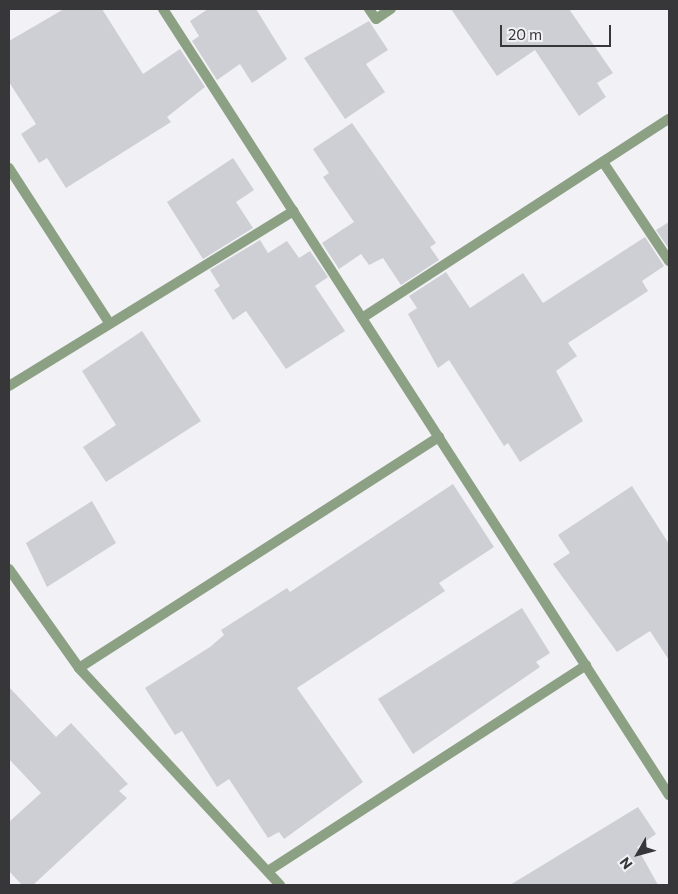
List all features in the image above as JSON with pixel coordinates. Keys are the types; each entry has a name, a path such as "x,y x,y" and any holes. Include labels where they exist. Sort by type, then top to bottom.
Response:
{"street":[{"path":"163,9 669,795"},
{"path":"369,9 376,18 391,9"},
{"path":"362,318 669,119"},
{"path":"603,162 669,261"},
{"path":"9,168 108,321"},
{"path":"9,386 108,321 294,211"},
{"path":"79,668 439,438"},
{"path":"9,569 79,668 280,885"},
{"path":"268,871 586,666"}],"building":[{"path":"64,9 102,9 143,74 180,49 205,87 167,117 171,122 66,188 47,158 39,163 21,134 36,124 9,82 9,41"},
{"path":"208,9 256,9 287,59 252,83 240,64 217,80 192,41 199,36 190,21"},
{"path":"451,9 569,9 613,73 597,83 606,97 579,116 535,50 497,76"},
{"path":"369,21 388,50 366,64 385,92 345,119 304,58"},
{"path":"352,123 436,243 430,247 439,260 401,285 383,258 369,265 361,254 339,269 322,243 354,222 323,177 329,173 313,149"},
{"path":"233,158 254,190 236,202 253,228 203,259 167,202"},
{"path":"669,222 669,249 656,230"},
{"path":"645,237 664,266 642,281 648,291 568,343 577,356 556,371 583,421 520,462 508,443 504,446 449,360 438,368 408,314 417,308 409,296 446,272 470,308 523,273 543,303"},
{"path":"260,240 268,253 287,241 299,258 310,251 328,277 315,286 345,331 286,369 246,311 233,320 214,290 220,286 210,270"},
{"path":"142,331 201,421 106,482 83,447 116,425 82,371"},
{"path":"453,484 494,547 439,583 445,591 297,688 363,782 284,839 279,832 268,838 229,779 217,787 182,731 175,735 145,688 210,647 224,635 221,630 287,588 290,592"},
{"path":"632,486 669,544 669,660 650,631 617,652 553,564 570,553 558,535"},
{"path":"92,501 116,543 47,587 26,543"},
{"path":"522,608 550,653 536,662 540,667 413,754 378,699"},
{"path":"9,687 56,737 71,723 128,784 119,791 127,798 33,885 22,885 9,871 9,822 41,793 9,759"},
{"path":"638,807 656,834 637,847 658,885 510,885"}]}
